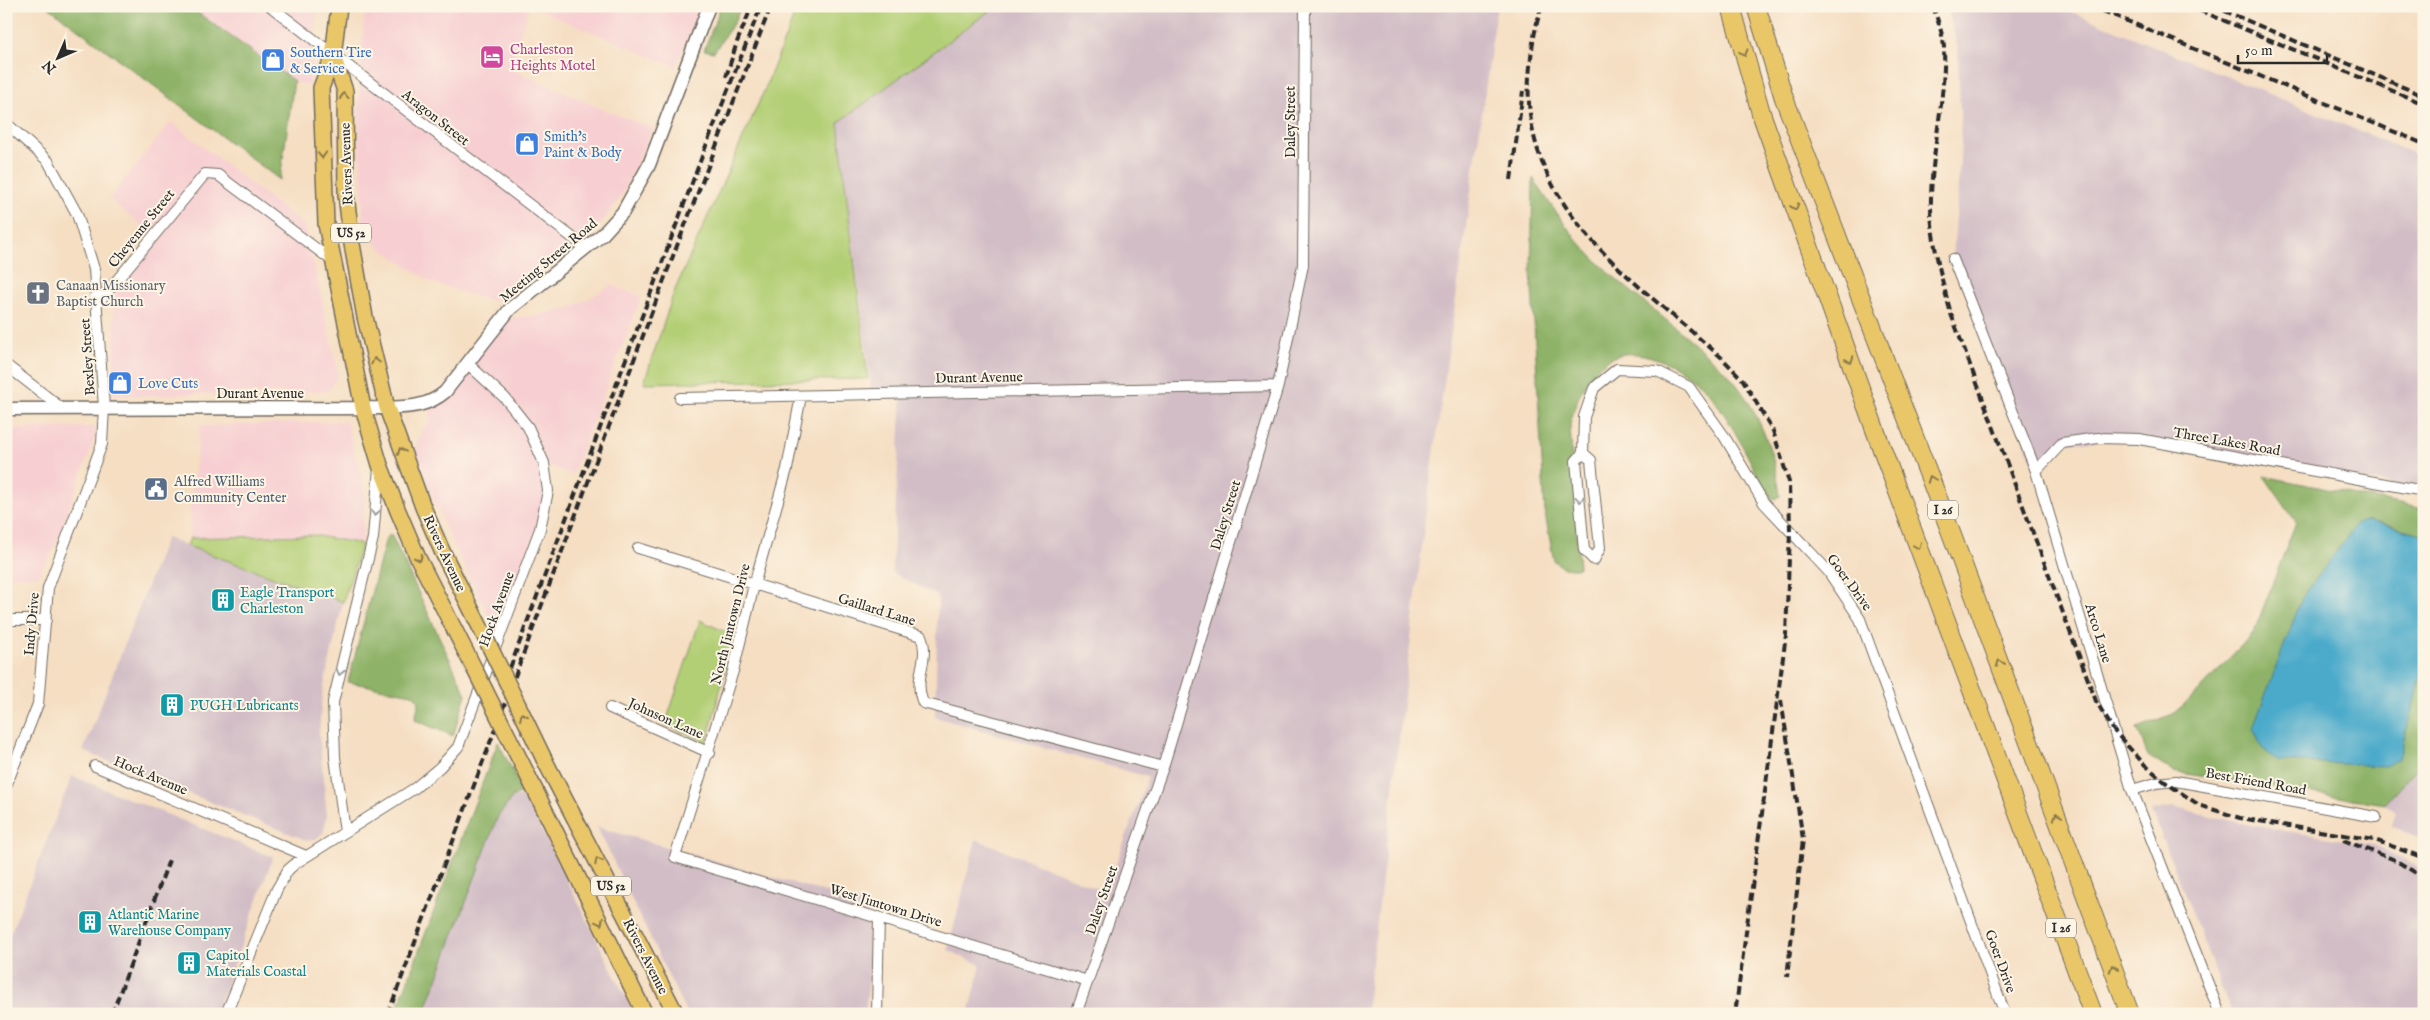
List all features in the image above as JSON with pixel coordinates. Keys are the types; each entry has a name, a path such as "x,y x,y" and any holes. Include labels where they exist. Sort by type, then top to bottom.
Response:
{"highway":[{"name":"I 26","path":"1731,6 1761,113 1882,449 2093,1014"},
{"name":"I 26","path":"1756,6 1784,98 1950,530 2130,1014"},
{"path":"2030,842 2081,1014"}],"main road":[{"name":"Rivers Avenue","path":"339,6 333,56 321,88 320,120 326,224 363,408 380,464 418,558 645,1014"},
{"name":"Rivers Avenue","path":"333,56 344,91 346,194 352,244 365,317 386,408 416,490 442,551 544,759 676,1014"}],"street":[{"name":"Aragon Street","path":"270,6 586,248"},
{"name":"Meeting Street Road","path":"363,408 422,406 432,402 445,392 510,309 603,234 623,212 649,165 709,6"},
{"name":"Daley Street","path":"1076,1014 1163,767 1278,386 1303,266 1305,6"},
{"name":"Bexley Street","path":"6,124 48,161 71,200 94,269 104,407"},
{"name":"Cheyenne Street","path":"98,304 202,175 209,173 218,175 334,262"},
{"name":"Arco Lane","path":"1953,259 2036,471 2132,790 2220,1014"},
{"name":"Hock Avenue","path":"226,1014 281,880 296,863 306,856 415,788 440,767 458,748 545,514 547,477 542,456 528,427 505,398 467,363"},
{"path":"6,365 60,407"},
{"name":"Goer Drive","path":"1583,453 1591,460 1600,548 1594,560 1584,550 1576,461 1583,453 1584,417 1594,388 1617,369 1657,371 1689,387 1724,436 1764,504 1828,571 1860,619 2005,1014"},
{"name":"Durant Avenue","path":"680,398 1278,386"},
{"name":"North Jimtown Drive","path":"675,857 710,753 733,671 754,585 786,469 801,396"},
{"name":"Durant Avenue","path":"6,409 60,407 363,408"},
{"name":"Indy Drive","path":"6,786 38,704 51,578 102,444 104,407"},
{"name":"Three Lakes Road","path":"2036,471 2062,443 2098,438 2139,439 2424,491"},
{"path":"345,832 335,757 333,702 373,538 380,464"},
{"name":"Gaillard Lane","path":"638,548 921,636 925,646 918,691 923,703 1163,767"},
{"path":"6,620 46,620"},
{"name":"Johnson Lane","path":"610,708 710,753"},
{"name":"Hock Avenue","path":"95,766 306,856"},
{"name":"Best Friend Road","path":"2132,790 2156,783 2176,781 2376,817"},
{"name":"West Jimtown Drive","path":"675,857 1088,981"},
{"path":"877,1014 879,917"}],"shaded area":[{"path":"188,6 318,6 310,86 294,81"},
{"path":"365,6 529,6 509,68 604,110 653,128 623,193 603,221 507,298 487,300 431,282 386,252 364,233 358,111"},
{"path":"530,6 700,6 676,67"},
{"path":"996,6 1497,6 1426,511 1366,1014 969,1014 981,965 948,950 976,839 1106,892 1148,777 935,717 938,596 892,573 902,394 872,394 838,123"},
{"path":"1947,6 2057,6 2424,158 2424,491 2139,439 2062,443 2036,471 1953,259 1961,145 1958,50"},
{"path":"171,122 305,226 338,373 329,391 114,396 114,313 117,280 153,235 109,199"},
{"path":"612,285 641,297 572,475 545,463 548,491 500,639 446,529 427,483 416,454 418,439 430,421 431,402 501,319 536,316 563,310 585,301"},
{"path":"346,421 365,493 362,544 313,535 190,538 190,511 200,426"},
{"path":"93,427 96,432 95,437 53,551 37,576 6,576 6,429"},
{"path":"166,538 343,602 322,695 319,734 327,816 323,833 316,839 306,840 83,751"},
{"path":"2424,760 2424,839 2391,826 2395,811 2385,804"},
{"path":"72,776 273,857 216,1014 6,1014 6,945"},
{"path":"514,796 525,797 634,1014 424,1014 498,816"},
{"path":"2172,807 2250,825 2374,845 2424,870 2424,1014 2232,1014 2152,811"},
{"path":"597,827 866,904 871,963 865,1014 687,1014"}],"green space":[{"path":"47,6 188,6 294,81 280,180"},
{"path":"721,6 741,6 735,21 714,52 704,50"},
{"path":"798,6 996,6 838,123 868,379 644,383 674,292 764,91"},
{"path":"1533,178 1564,224 1591,255 1627,288 1696,345 1733,380 1751,406 1765,435 1775,466 1780,496 1774,499 1767,494 1720,407 1704,388 1666,362 1637,354 1623,354 1611,358 1596,370 1589,378 1575,406 1570,425 1579,568 1564,568 1554,561 1545,514 1531,271"},
{"path":"2264,476 2424,509 2424,535 2369,520 2399,757 2424,663 2424,760 2385,804 2173,772 2148,756 2137,728 2173,714 2197,693 2254,632 2296,522"},
{"path":"391,534 466,694 453,736 415,720 419,701 412,694 348,682 386,538"},
{"path":"313,535 362,544 343,602 187,546 190,538"},
{"path":"700,620 734,636 707,742 665,725"},
{"path":"498,742 523,791 514,796 498,816 424,1014 395,1014"}],"water":[{"path":"2369,520 2424,535 2424,663 2399,758 2386,766 2277,761 2262,748 2253,728 2302,598 2357,524"}],"railway":[{"path":"726,77 737,42 752,6"},
{"path":"510,668 704,151 761,6"},
{"path":"388,1014 673,256 771,6"},
{"path":"1542,6 1535,32 1529,77 1531,124 1544,166 1564,203 1590,238 1621,270 1722,358 1743,380 1773,431 1789,482 1790,532 1786,635 1735,1014"},
{"path":"1933,6 1944,47 1943,85 1931,198 1932,228 1940,271 1951,314 2096,701 2114,731 2144,764 2165,782 2199,805 2240,818 2375,840 2424,858"},
{"path":"2091,6 2424,144"},
{"path":"2189,6 2424,104"},
{"path":"2213,6 2424,96"},
{"path":"1511,180 1523,91"},
{"path":"1781,700 1803,839 1787,977"},
{"path":"2343,840 2395,860 2424,878"},
{"path":"112,1014 169,860"}],"place":[{"name":"Charleston Heights Motel","path":"492,57"},
{"name":"Southern Tire & Service","path":"273,60"},
{"name":"Smith's Paint & Body","path":"527,144"},
{"name":"Canaan Missionary Baptist Church","path":"38,293"},
{"name":"Love Cuts","path":"120,383"},
{"name":"Alfred Williams Community Center","path":"156,489"},
{"name":"Eagle Transport Charleston","path":"223,600"},
{"name":"PUGH Lubricants","path":"172,705"},
{"name":"Atlantic Marine Warehouse Company","path":"90,922"},
{"name":"Capitol Materials Coastal","path":"189,963"}]}
